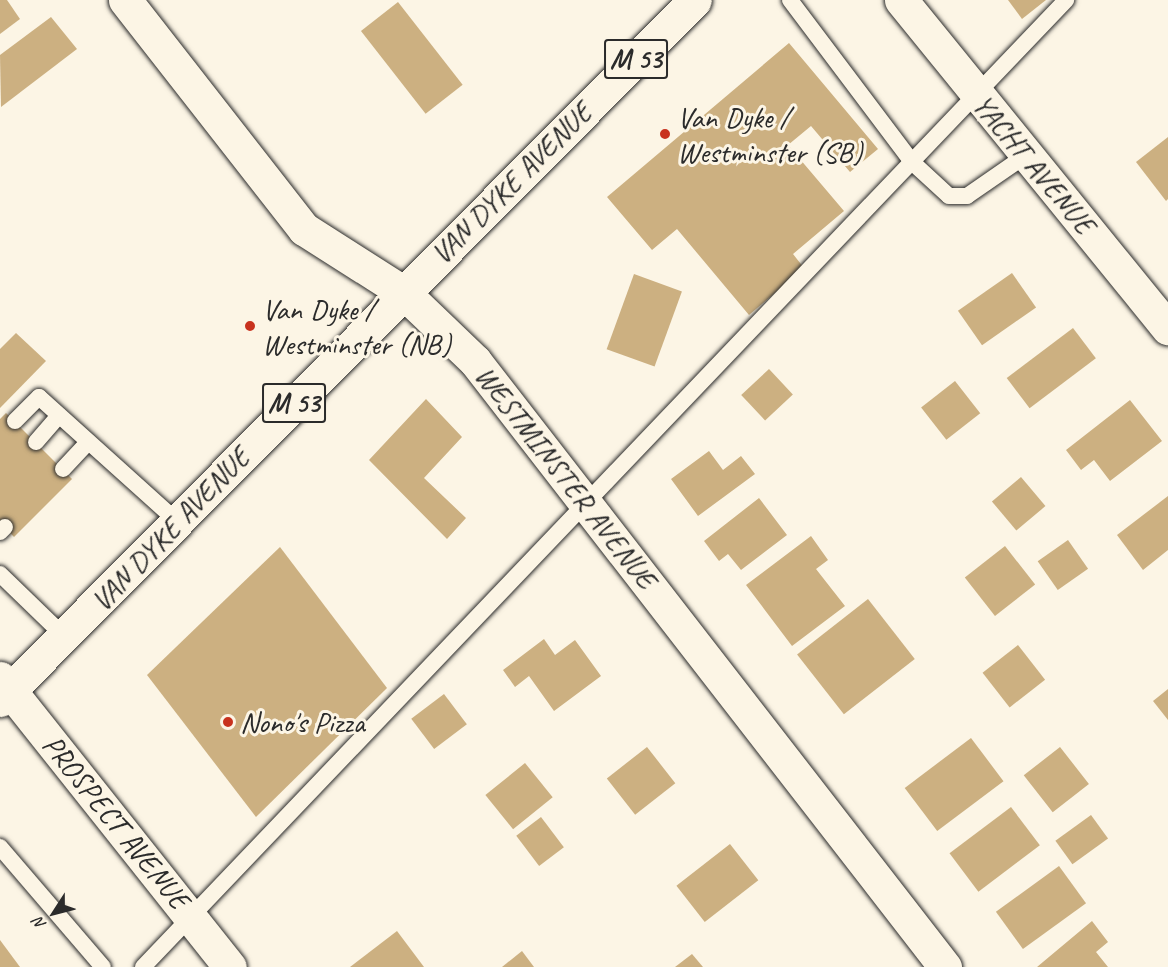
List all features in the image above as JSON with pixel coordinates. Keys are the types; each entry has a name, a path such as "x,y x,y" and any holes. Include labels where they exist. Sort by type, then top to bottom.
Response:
{"street":[{"name":"WESTMINSTER AVENUE","path":"125,0 304,229 403,292 475,361 588,501 945,967"},
{"name":"VAN DYKE AVENUE","path":"3,689 64,636 695,0"},
{"name":"YACHT AVENUE","path":"901,0 976,95 1029,153 1168,328"},
{"name":"PROSPECT AVENUE","path":"3,689 230,967"}],"lane":[{"path":"790,0 912,162 949,196 967,196 1029,153"},
{"path":"143,967 1066,0"},
{"path":"15,421 39,397 178,522"},
{"path":"36,442 59,416"},
{"path":"63,469 88,442"},
{"path":"0,574 64,636"},
{"path":"0,847 102,967"}],"building":[{"path":"0,0 7,0 20,19 0,34"},
{"path":"1008,0 1046,0 1022,19"},
{"path":"398,2 463,85 426,114 361,31"},
{"path":"51,17 77,49 1,107 0,55"},
{"path":"789,43 878,149 850,172 811,126 788,145 844,211 793,254 804,268 749,315 677,229 652,250 607,197"},
{"path":"1168,137 1168,199 1166,201 1136,162"},
{"path":"1012,273 1036,307 982,345 958,311"},
{"path":"634,274 682,291 655,367 607,349"},
{"path":"1073,328 1096,358 1030,408 1007,378"},
{"path":"16,333 46,361 0,408 0,349"},
{"path":"769,369 793,395 765,421 741,395"},
{"path":"955,381 980,413 946,440 921,407"},
{"path":"426,399 462,437 424,478 466,518 447,539 369,460"},
{"path":"1130,400 1162,441 1110,481 1094,460 1081,470 1066,450"},
{"path":"6,413 72,479 14,537 0,522 0,419"},
{"path":"709,451 723,470 741,456 755,474 698,516 671,479"},
{"path":"1021,477 1045,506 1016,531 992,501"},
{"path":"1168,496 1168,550 1143,570 1117,535"},
{"path":"759,498 787,535 741,570 728,554 719,561 704,541"},
{"path":"811,536 828,560 816,569 845,606 792,646 746,585"},
{"path":"1068,540 1088,569 1058,590 1038,561"},
{"path":"1005,546 1035,585 995,616 965,577"},
{"path":"280,547 387,688 256,817 147,675"},
{"path":"868,599 915,659 844,714 797,654"},
{"path":"544,639 555,655 575,640 601,676 554,711 529,676 515,687 503,670"},
{"path":"1018,645 1045,680 1010,707 983,673"},
{"path":"1168,689 1168,720 1153,701"},
{"path":"444,694 467,724 434,749 411,719"},
{"path":"971,738 1003,781 937,831 905,788"},
{"path":"647,747 675,783 635,815 607,778"},
{"path":"1060,747 1089,784 1053,812 1024,775"},
{"path":"525,763 553,797 513,829 485,795"},
{"path":"1011,807 1040,845 978,892 950,853"},
{"path":"1091,815 1108,838 1072,864 1055,841"},
{"path":"541,817 564,847 539,866 516,836"},
{"path":"730,844 758,880 705,922 676,886"},
{"path":"1059,866 1086,903 1023,949 996,912"},
{"path":"1092,921 1108,942 1096,952 1108,967 1037,967"},
{"path":"397,931 424,967 350,967"},
{"path":"0,940 20,967 0,967"},
{"path":"522,951 534,967 502,967"},
{"path":"692,954 703,967 675,967"}],"place":[{"name":"Van Dyke / Westminster (SB)","path":"665,134"},
{"name":"Van Dyke / Westminster (NB)","path":"250,326"},
{"name":"Nono's Pizza","path":"228,722"}]}
